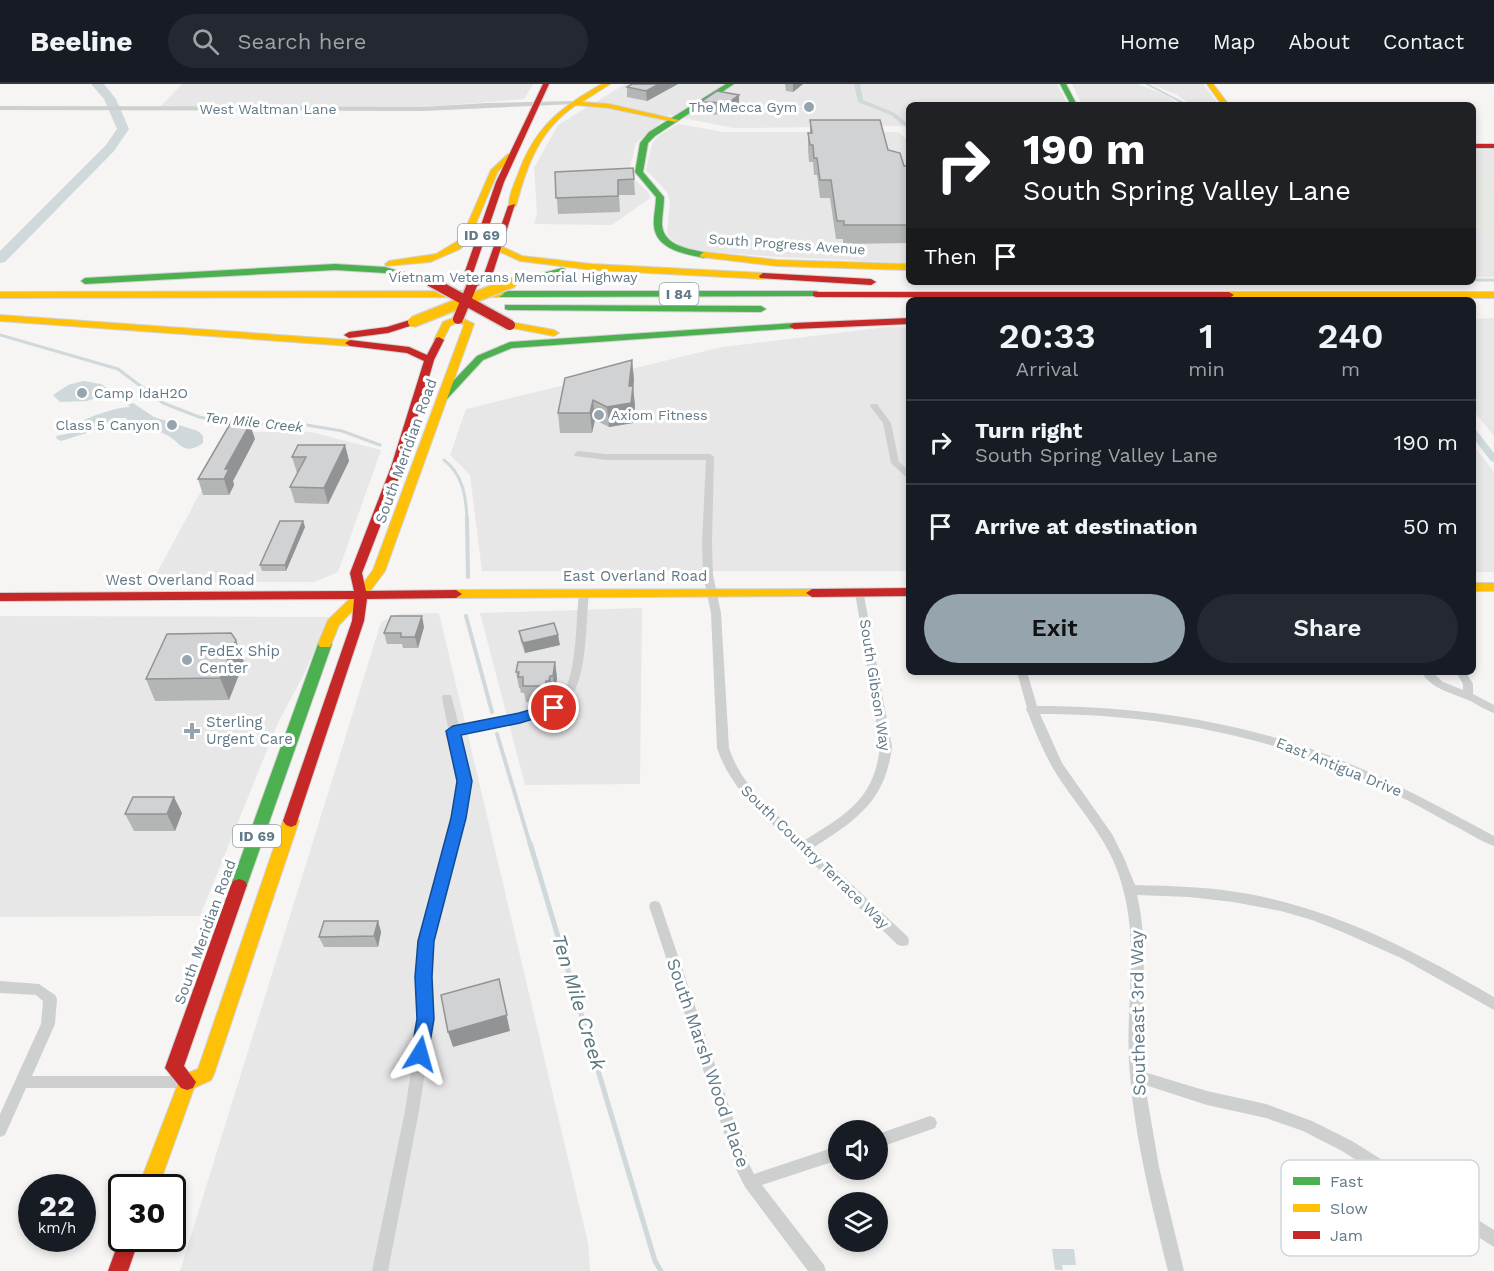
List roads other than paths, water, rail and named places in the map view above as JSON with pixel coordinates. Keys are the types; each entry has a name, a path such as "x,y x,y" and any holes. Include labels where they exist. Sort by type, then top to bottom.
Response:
{"main road":[{"name":"South Meridian Road","path":"472,285 466,280 511,156 546,84"},
{"name":"South Meridian Road","path":"153,1174 187,1082 205,1074 358,621 361,596 356,573 397,466 429,360 446,324 458,319 472,285 487,279 499,248 526,158 536,138 549,121 573,103 607,84"},
{"name":"South Progress Avenue","path":"731,84 645,140 639,168 643,179 660,197 659,233 670,245 693,254 719,257 790,263 906,267"},
{"path":"1063,84 1072,102"},
{"path":"1210,84 1224,102"},
{"path":"526,158 521,150 538,114 536,103"},
{"path":"573,103 609,106 675,120"},
{"path":"1476,146 1494,146"},
{"path":"0,285 417,262 453,252 465,240 495,170 511,156"},
{"path":"499,248 520,258 592,267 906,283"},
{"path":"335,267 385,270 430,281 510,325 571,335 627,337"},
{"path":"316,339 388,330 414,322 513,282 539,275 592,267"},
{"path":"959,285 1358,295"},
{"name":"Vietnam Veterans Memorial Highway","path":"0,295 577,293 1036,296 1494,295"},
{"path":"814,308 906,307"},
{"name":"Vietnam Veterans Memorial Highway","path":"0,308 778,309"},
{"path":"1476,308 1494,308"},
{"path":"0,318 316,339 409,350 429,360"},
{"name":"South Meridian Road","path":"187,1082 174,1068 333,623 361,596 379,571 469,324 458,319"},
{"path":"443,397 480,358 502,348 532,342 906,321"},
{"path":"1476,587 1494,587"},
{"name":"East Overland Road","path":"361,596 906,592"},
{"name":"West Overland Road","path":"0,597 361,596"},
{"path":"118,1271 125,1252"}],"street":[{"name":"West Waltman Lane","path":"0,108 423,109 573,103"},
{"path":"874,406 887,423 895,463 906,472"},
{"name":"South Country Terrace Way","path":"578,454 606,457 710,457 707,544 716,613 723,748 728,764 737,782 903,941"},
{"name":"South Gibson Way","path":"804,848 850,817 869,799 879,784 885,766 886,747 860,592"},
{"path":"453,731 520,718 554,708 562,700 569,692 575,673 584,593"},
{"name":"Southeast 3rd Way","path":"1023,675 1031,710 1058,766 1107,836 1130,890 1138,935 1135,1011 1137,1076 1150,1168 1176,1271"},
{"path":"1428,675 1432,681 1449,691 1468,696 1494,709"},
{"path":"1463,675 1468,684 1468,696"},
{"path":"380,1271 412,1111 426,1019 423,977 426,941 458,818 465,781 447,698"},
{"name":"East Antigua Drive","path":"1031,710 1064,709 1140,713 1202,722 1264,738 1359,772 1494,841"},
{"path":"1130,890 1222,895 1285,907 1322,918 1377,939 1414,957 1494,1004"},
{"name":"South Marsh Wood Place","path":"655,906 741,1164 750,1182 818,1271"},
{"path":"0,987 39,990 50,999 48,1024 0,1130"},
{"path":"1137,1076 1207,1098 1266,1111 1307,1126 1369,1160"},
{"path":"22,1082 187,1082"},
{"path":"888,1137 930,1123"},
{"path":"750,1182 828,1156"},
{"path":"1479,1230 1494,1239"}],"waterway":[{"name":"Ten Mile Creek","path":"0,259 110,148 123,129 110,99 97,84"},
{"path":"857,84 860,101 893,114 906,125"},
{"path":"1147,84 1181,102"},
{"path":"1476,280 1494,280"},
{"name":"Ten Mile Creek","path":"0,335 118,369 163,403 199,417 241,424 301,424 342,431 380,445"},
{"path":"1476,436 1494,459"},
{"name":"Ten Mile Creek","path":"444,460 459,479 466,502 467,519"},
{"name":"Ten Mile Creek","path":"467,518 468,577"},
{"name":"Ten Mile Creek","path":"466,616 492,712"},
{"name":"Ten Mile Creek","path":"497,734 530,844"},
{"name":"Ten Mile Creek","path":"530,843 655,1261 661,1271"}],"place":[{"name":"The Mecca Gym","path":"809,107"},
{"name":"Camp IdaH2O","path":"82,393"},
{"name":"Axiom Fitness","path":"599,415"},
{"name":"Class 5 Canyon","path":"172,425"},
{"name":"FedEx Ship Center","path":"187,660"},
{"name":"Sterling Urgent Care","path":"192,731"}]}
